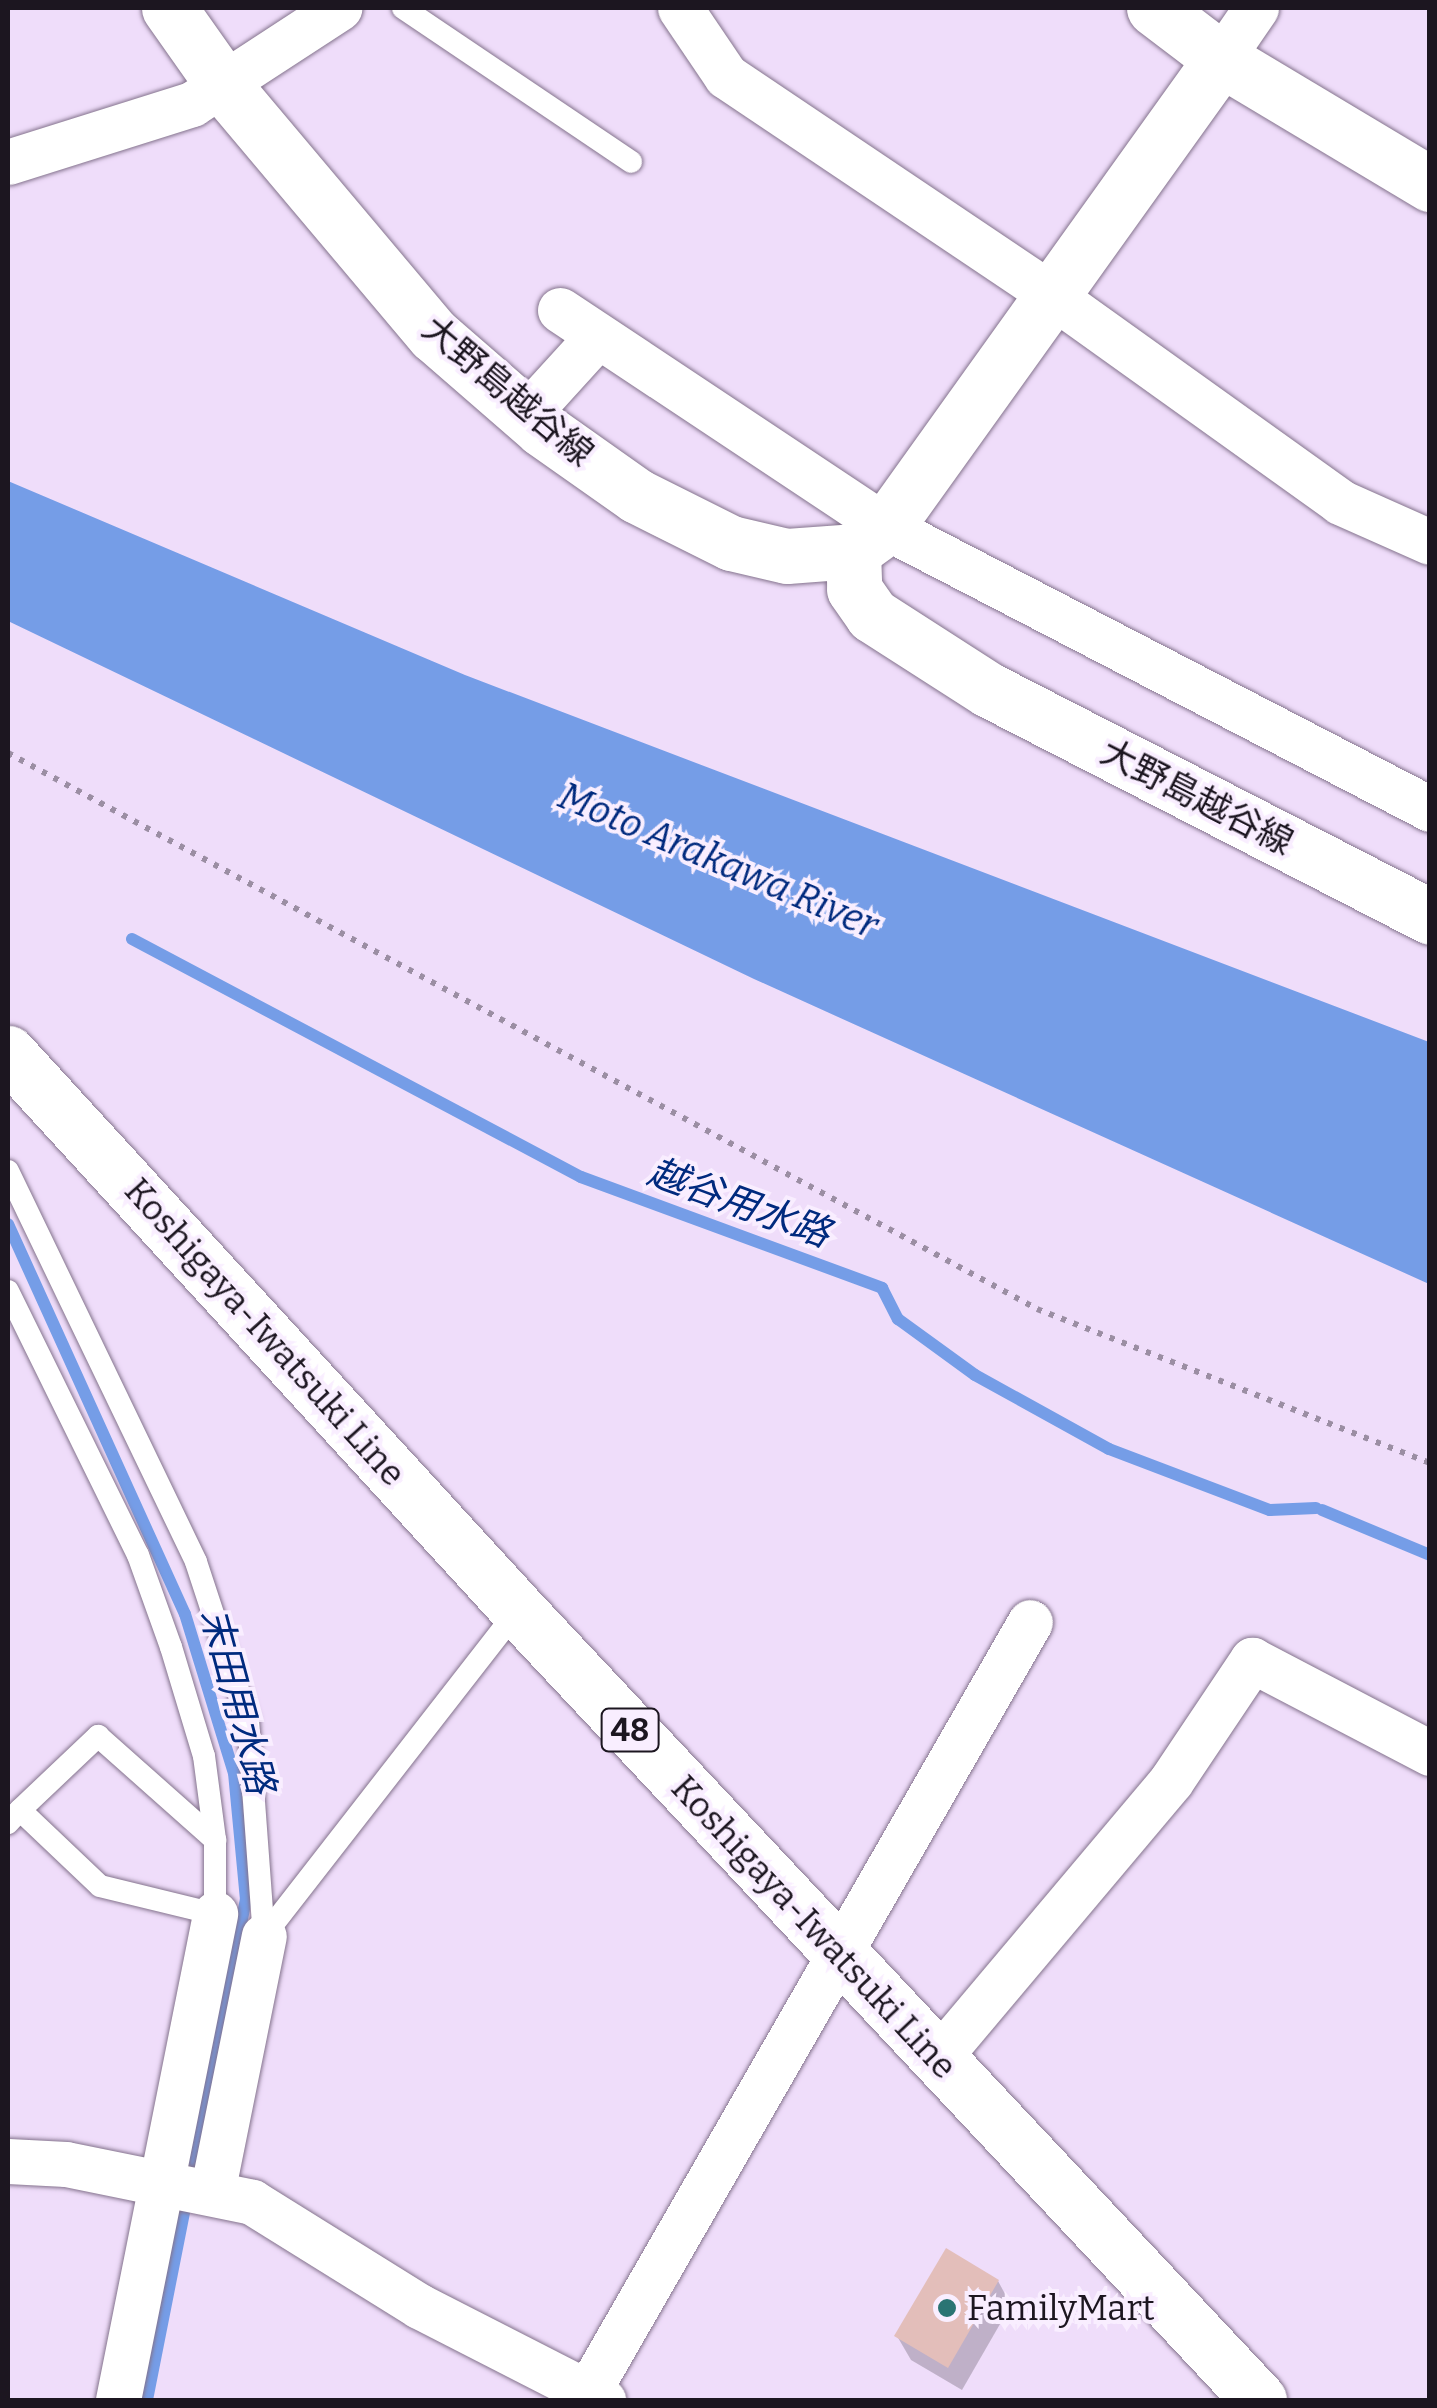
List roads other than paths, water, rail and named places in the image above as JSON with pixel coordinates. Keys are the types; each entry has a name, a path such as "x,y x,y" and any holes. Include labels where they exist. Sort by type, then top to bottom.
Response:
{"main road":[{"name":"大野島越谷線","path":"168,8 224,86 434,335 526,415 636,496 730,543 787,556 870,539 854,590 872,615 989,690 1430,917"},
{"path":"1154,8 1221,59 1430,184"},
{"path":"870,539 1221,59"},
{"name":"Koshigaya-Iwatsuki Line","path":"8,1053 518,1610 1259,2400"}],"street":[{"path":"8,162 192,104 339,8"},
{"path":"680,8 726,76 1050,294 1340,502 1430,542"},
{"path":"1221,59 1256,8"},
{"path":"560,310 870,539 1430,810"},
{"path":"526,415 598,336"},
{"path":"8,2161 66,2164 252,2202 419,2306 595,2397 839,1952 1030,1622"},
{"path":"938,2059 1170,1782 1252,1660 1430,1753"},
{"path":"118,2400 215,1914"},
{"path":"212,2193 264,1936"}],"lane":[{"path":"403,8 631,162"},
{"path":"8,1171 196,1562 248,1720 264,1936"},
{"path":"8,1291 138,1554 204,1756 215,1840 215,1914 100,1886 14,1816 98,1736 215,1840"},
{"path":"264,1936 518,1610"}],"water":[{"name":"Moto Arakawa River","path":"8,481 465,675 1429,1042 1429,1284 754,979 8,621"}],"waterway":[{"name":"越谷用水路","path":"132,939 581,1177 882,1288 898,1319 975,1375 1109,1449 1270,1510 1316,1508"},
{"name":"末田用水路","path":"8,1224 185,1614 234,1773 246,1899 147,2400"},
{"name":"越谷用水路","path":"1322,1510 1430,1555"}],"place":[{"name":"FamilyMart","path":"947,2308"}]}
